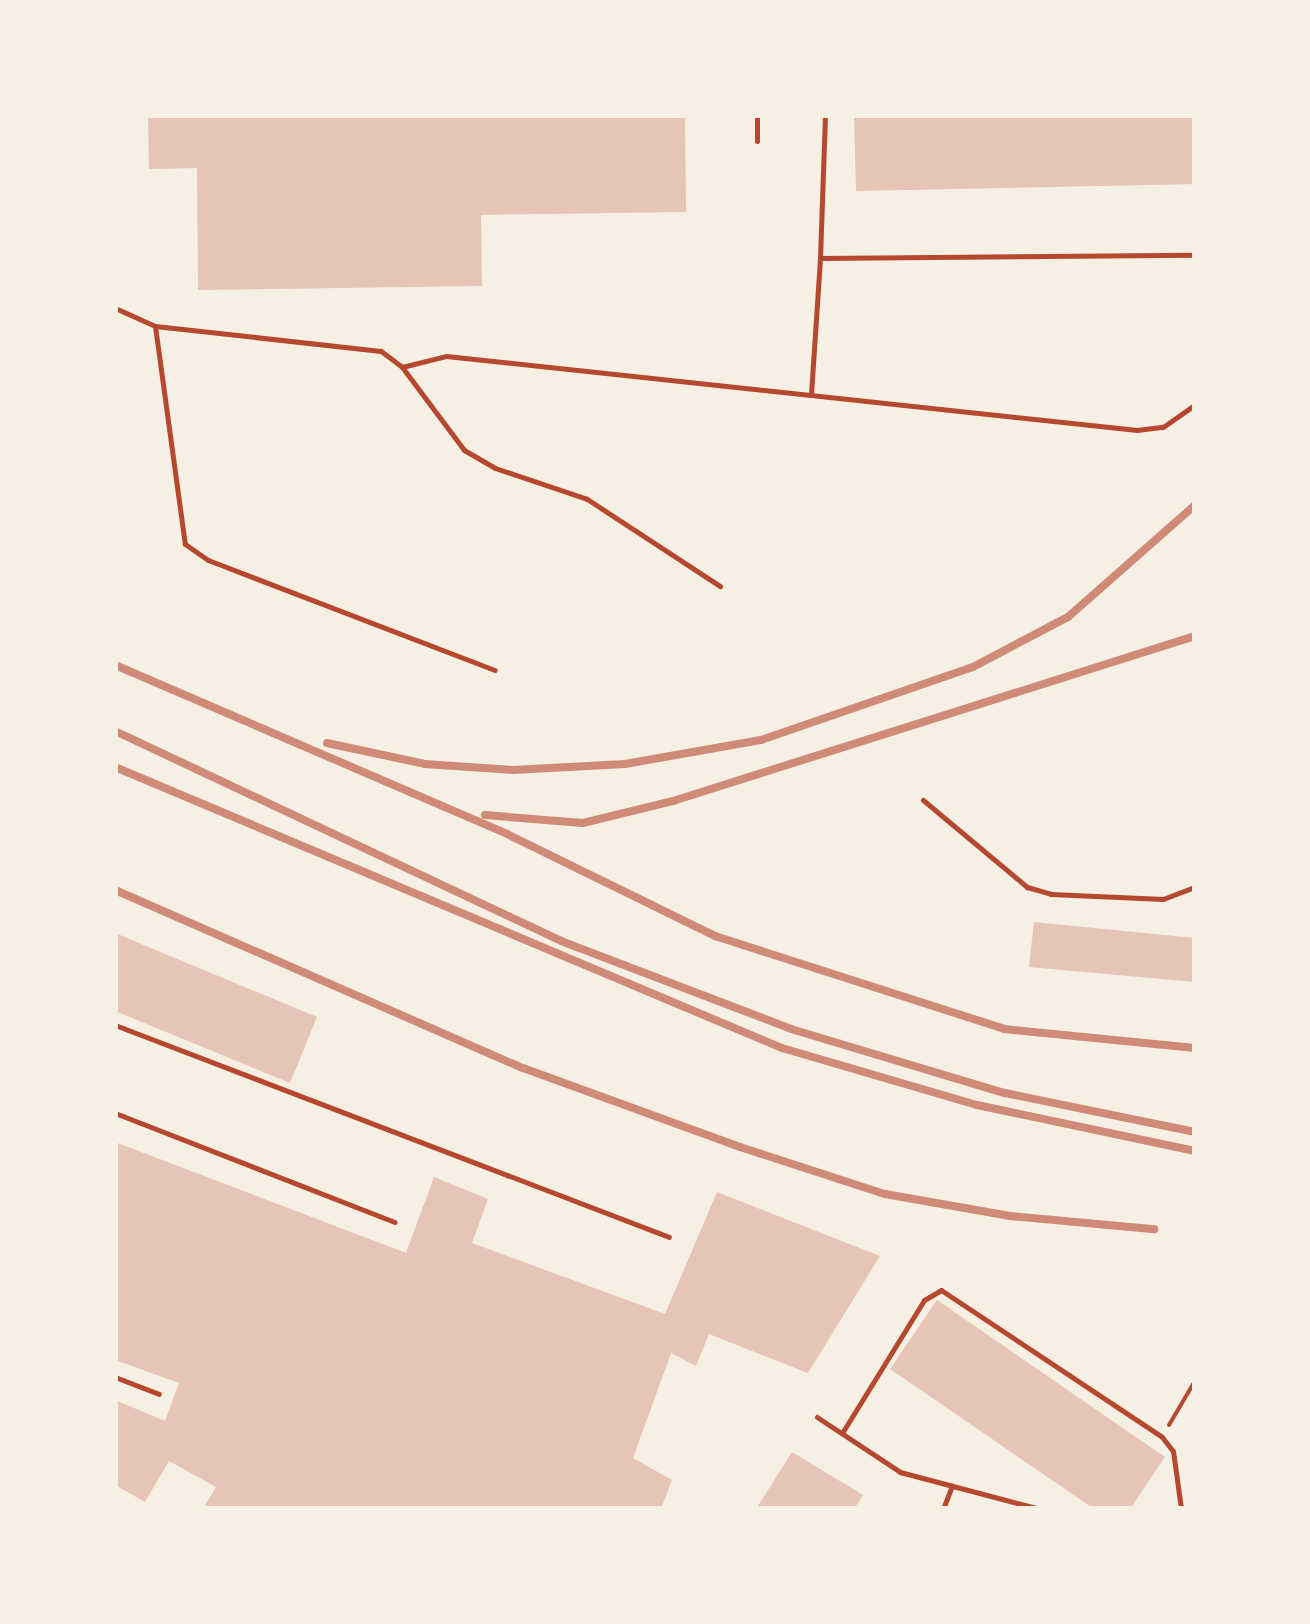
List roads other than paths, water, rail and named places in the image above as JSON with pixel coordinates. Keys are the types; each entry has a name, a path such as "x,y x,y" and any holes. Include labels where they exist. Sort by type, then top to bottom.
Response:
{"lane":[{"path":"756,141 757,115"},
{"path":"812,394 826,115"},
{"path":"820,258 1195,255"},
{"path":"115,308 154,326 381,352 402,367 464,450 495,468 587,500 720,586"},
{"path":"154,326 185,544 208,560 495,670"},
{"path":"402,367 446,356 1137,430 1163,427 1195,406"},
{"path":"923,800 1027,887 1164,899 1195,887"},
{"path":"115,1024 669,1236"},
{"path":"115,1113 395,1222"},
{"path":"842,1433 924,1300 942,1290 1162,1437 1173,1450 1181,1509"},
{"path":"115,1377 159,1394"},
{"path":"817,1417 900,1472 1040,1509"},
{"path":"943,1509 952,1486"}],"railway":[{"path":"327,743 425,764 513,770 625,764 761,740 973,667 1068,617 1195,505"},
{"path":"485,815 583,823 673,801 1195,636"},
{"path":"115,665 507,834 715,936 1004,1029 1195,1048"},
{"path":"115,731 561,941 791,1029 1005,1093 1195,1132"},
{"path":"115,767 782,1048 977,1105 1195,1151"},
{"path":"115,890 523,1068 740,1147 885,1194 1010,1216 1154,1229"}]}
